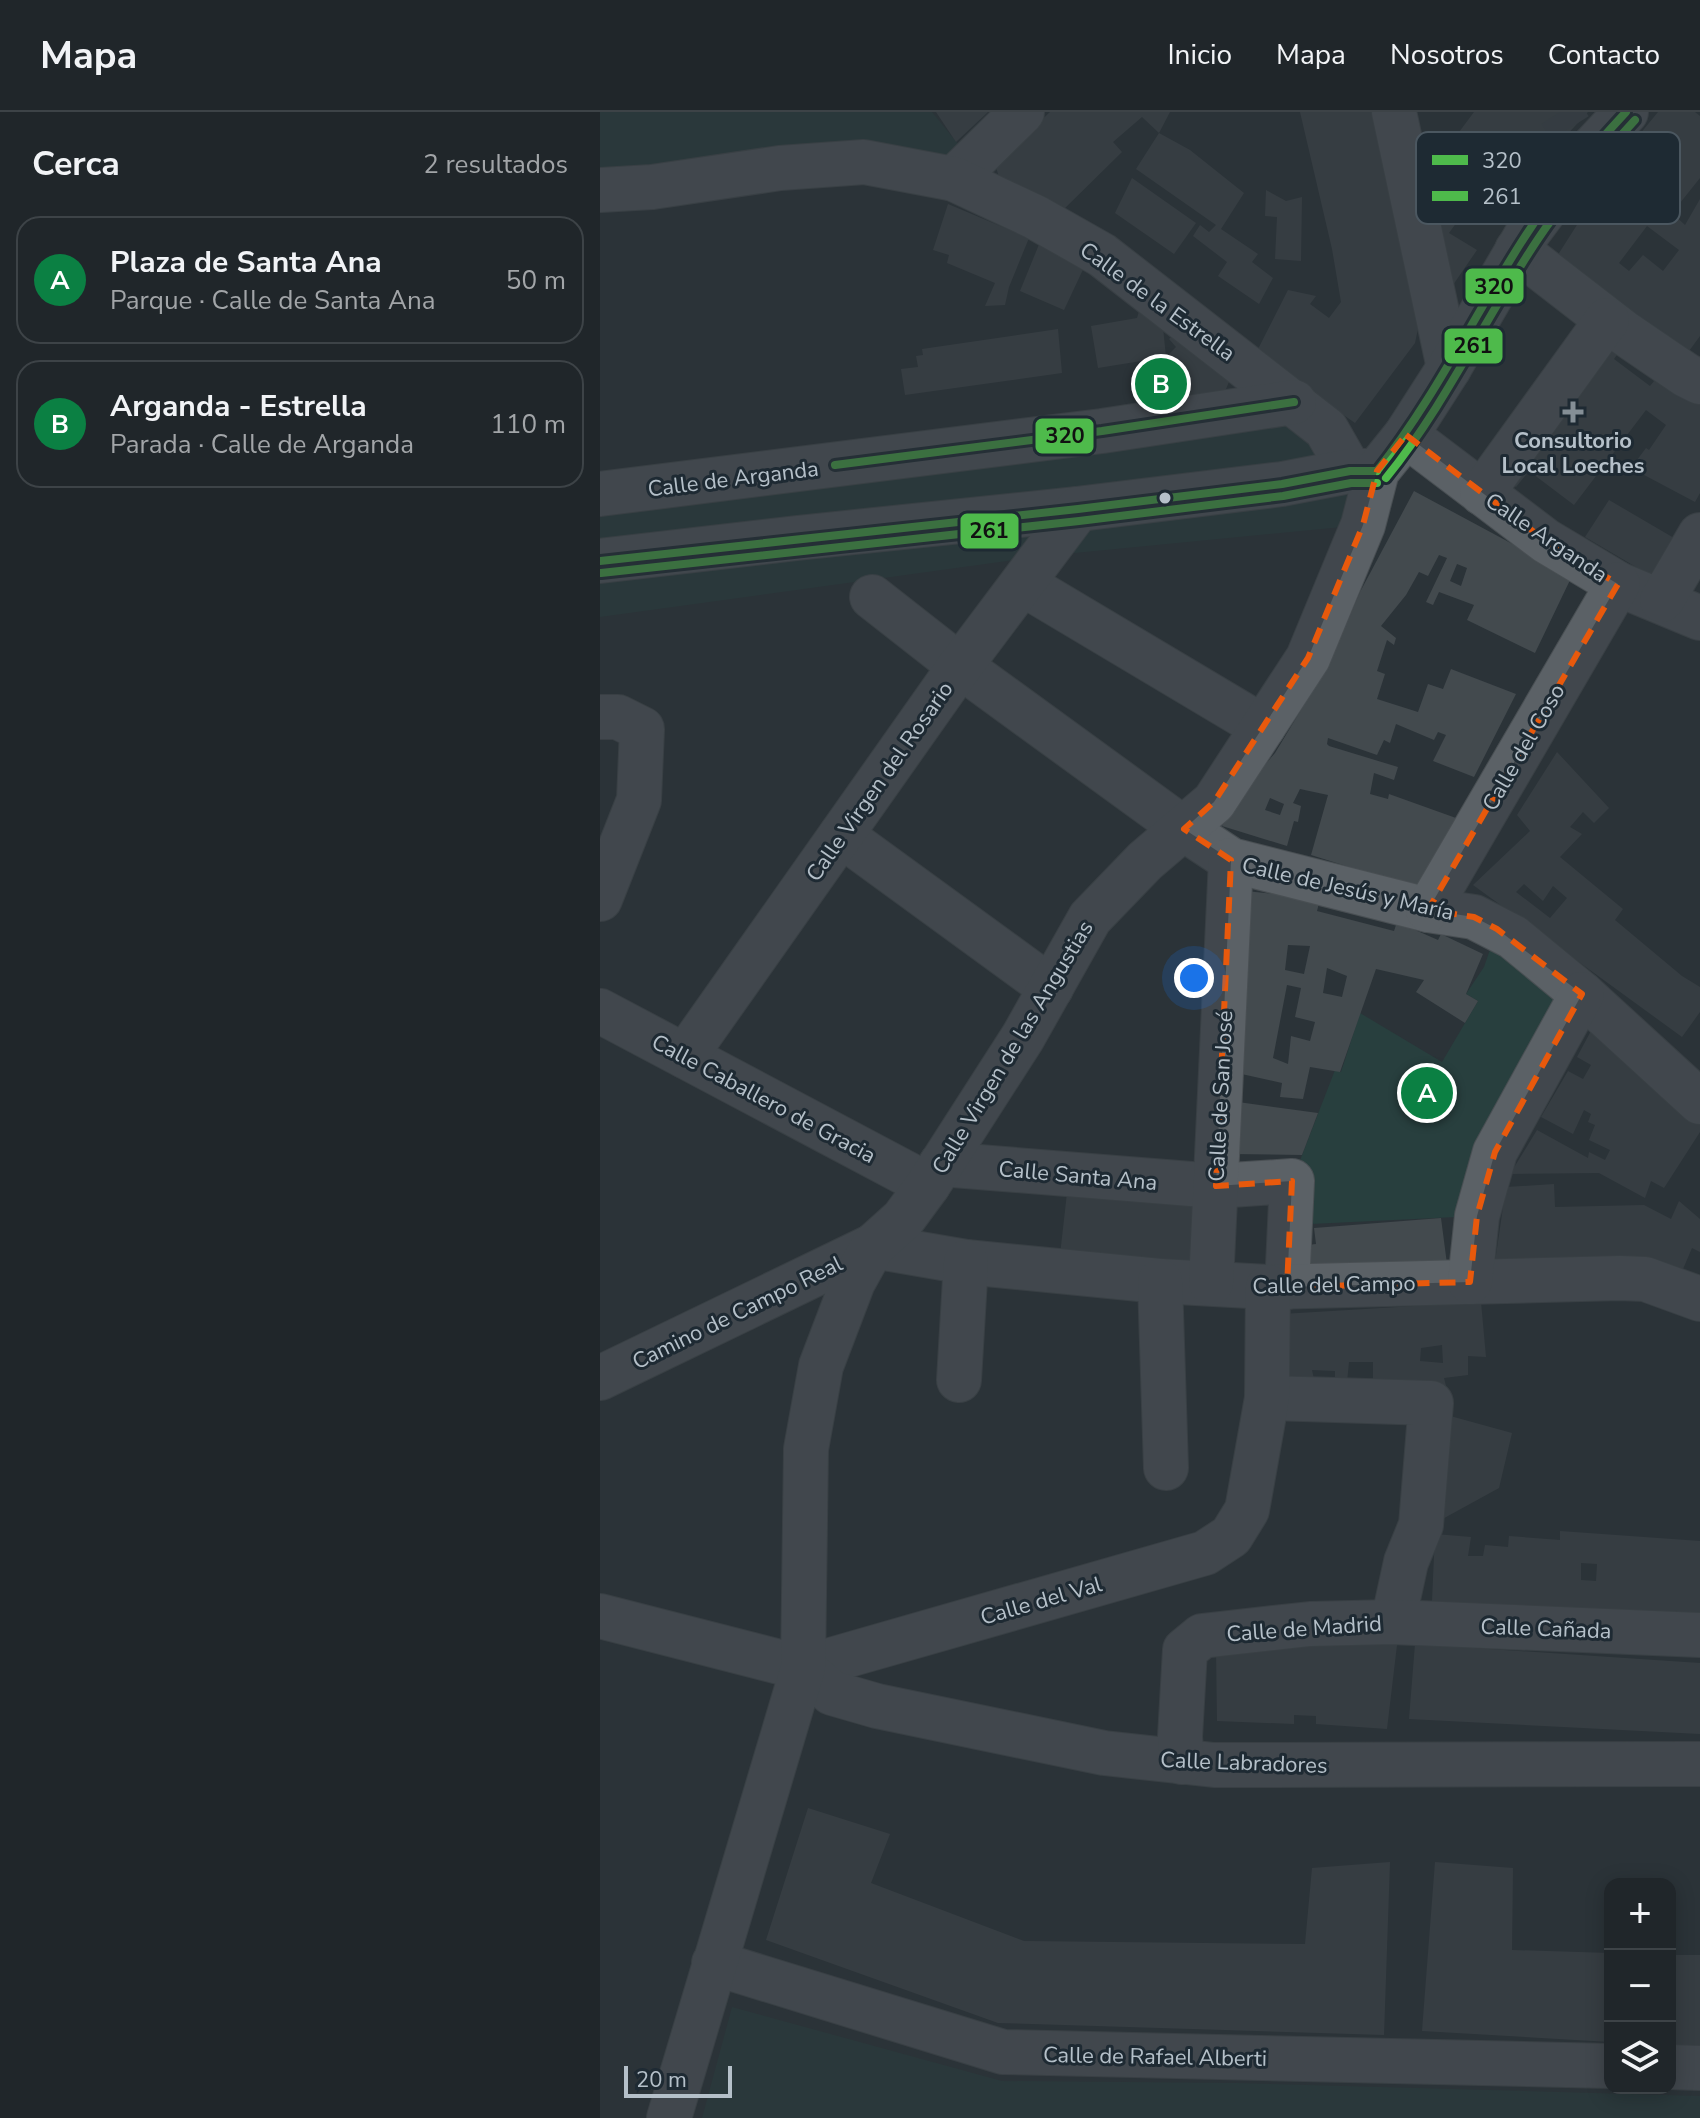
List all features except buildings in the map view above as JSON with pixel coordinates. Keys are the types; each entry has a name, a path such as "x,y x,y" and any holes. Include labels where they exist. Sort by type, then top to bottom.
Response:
{"street":[{"path":"954,179 1022,112"},
{"path":"1394,112 1416,214"},
{"name":"Calle Virgen de las Angustias","path":"1593,132 1626,112"},
{"name":"Calle de la Estrella","path":"600,190 652,187 780,168 864,162 954,179 1035,217 1102,255 1294,402 1326,429 1364,471"},
{"path":"1418,224 1449,368"},
{"name":"Calle Virgen de las Angustias","path":"669,2118 803,1668 806,1449 821,1366 853,1282 873,1246 903,1219 934,1174 1023,1037 1090,918 1145,861 1214,802 1308,658 1363,525 1364,471 1406,435 1449,368 1532,224"},
{"path":"1517,250 1607,320 1700,382"},
{"path":"1482,493 1607,320"},
{"name":"Calle de Arganda","path":"600,494 1102,431 1294,402"},
{"name":"Calle Arganda","path":"1406,435 1546,541 1618,584 1681,609"},
{"path":"600,561 1078,509 1364,471"},
{"name":"Calle Virgen del Rosario","path":"685,1056 960,666 1078,509"},
{"path":"1681,609 1700,535"},
{"path":"1023,584 1263,727"},
{"name":"Calle del Coso","path":"1428,910 1618,584"},
{"name":"Calle de Jesús y María","path":"872,597 960,666 1231,860 1428,910 1474,917 1505,933 1582,994 1700,1102"},
{"path":"600,717 618,717 642,729 639,800 600,899"},
{"path":"841,835 1051,988"},
{"name":"Calle de San José","path":"1211,1283 1231,860"},
{"path":"1470,1282 1477,1216 1495,1152 1582,994"},
{"name":"Calle Caballero de Gracia","path":"600,1011 685,1056 934,1174"},
{"name":"Calle Santa Ana","path":"934,1174 1216,1186 1292,1181 1277,1287"},
{"name":"Calle del Campo","path":"873,1246 966,1262 1160,1281 1277,1287 1645,1279 1700,1299"},
{"name":"Camino de Campo Real","path":"600,1378 873,1246"},
{"path":"959,1380 966,1262"},
{"path":"1160,1281 1166,1468"},
{"name":"Calle del Val","path":"803,1668 1205,1553 1231,1536 1247,1510 1267,1398 1277,1287"},
{"name":"Calle de Madrid","path":"1182,1762 1180,1737 1185,1650 1202,1636 1310,1624 1393,1622 1403,1573 1421,1525 1431,1403 1267,1398"},
{"path":"600,1616 803,1668"},
{"name":"Calle Cañada","path":"1393,1622 1700,1635"},
{"name":"Calle Labradores","path":"803,1668 832,1693 877,1706 1104,1753 1182,1762 1394,1766 1700,1764"},
{"name":"Calle de Rafael Alberti","path":"714,1963 1003,2052 1604,2066"},
{"path":"1676,2067 1700,2068"}],"highlighted area":[{"path":"1406,435 1546,541 1618,584 1428,910 1474,917 1497,929 1582,994 1495,1152 1477,1216 1470,1282 1287,1287 1292,1181 1216,1186 1231,860 1184,829 1214,802 1308,658 1363,525 1377,471"}],"green space":[{"path":"600,112 932,112 972,161 600,190"},
{"path":"1294,402 1350,471 1363,525 1044,556 600,617 600,493"},
{"path":"1497,929 1582,994 1477,1216 1290,1225 1292,1181 1335,1070 1341,1072 1360,1013 1442,1062 1478,1001 1466,994 1484,967"},
{"path":"732,2007 1002,2081 1237,2083 1700,2096 1700,2118 702,2118"}],"tunnel":[{"path":"1560,112 1570,128"}],"transit line":[{"name":"320","path":"1608,132 1626,112"},
{"name":"261","path":"1624,132 1635,120"},
{"name":"320","path":"1377,471 1437,384 1533,224"},
{"name":"261","path":"1386,478 1428,421 1548,224"},
{"name":"320","path":"835,465 1102,431 1294,402"},
{"name":"320","path":"600,561 1078,509 1282,484 1350,471 1377,471"},
{"name":"261","path":"601,573 1079,521 1283,496 1351,483 1377,483"}],"place":[{"name":"Arganda - Estrella","path":"1161,384"},
{"name":"Consultorio Local Loeches","path":"1573,412"},
{"name":"Plaza de Santa Ana","path":"1427,1093"}]}
